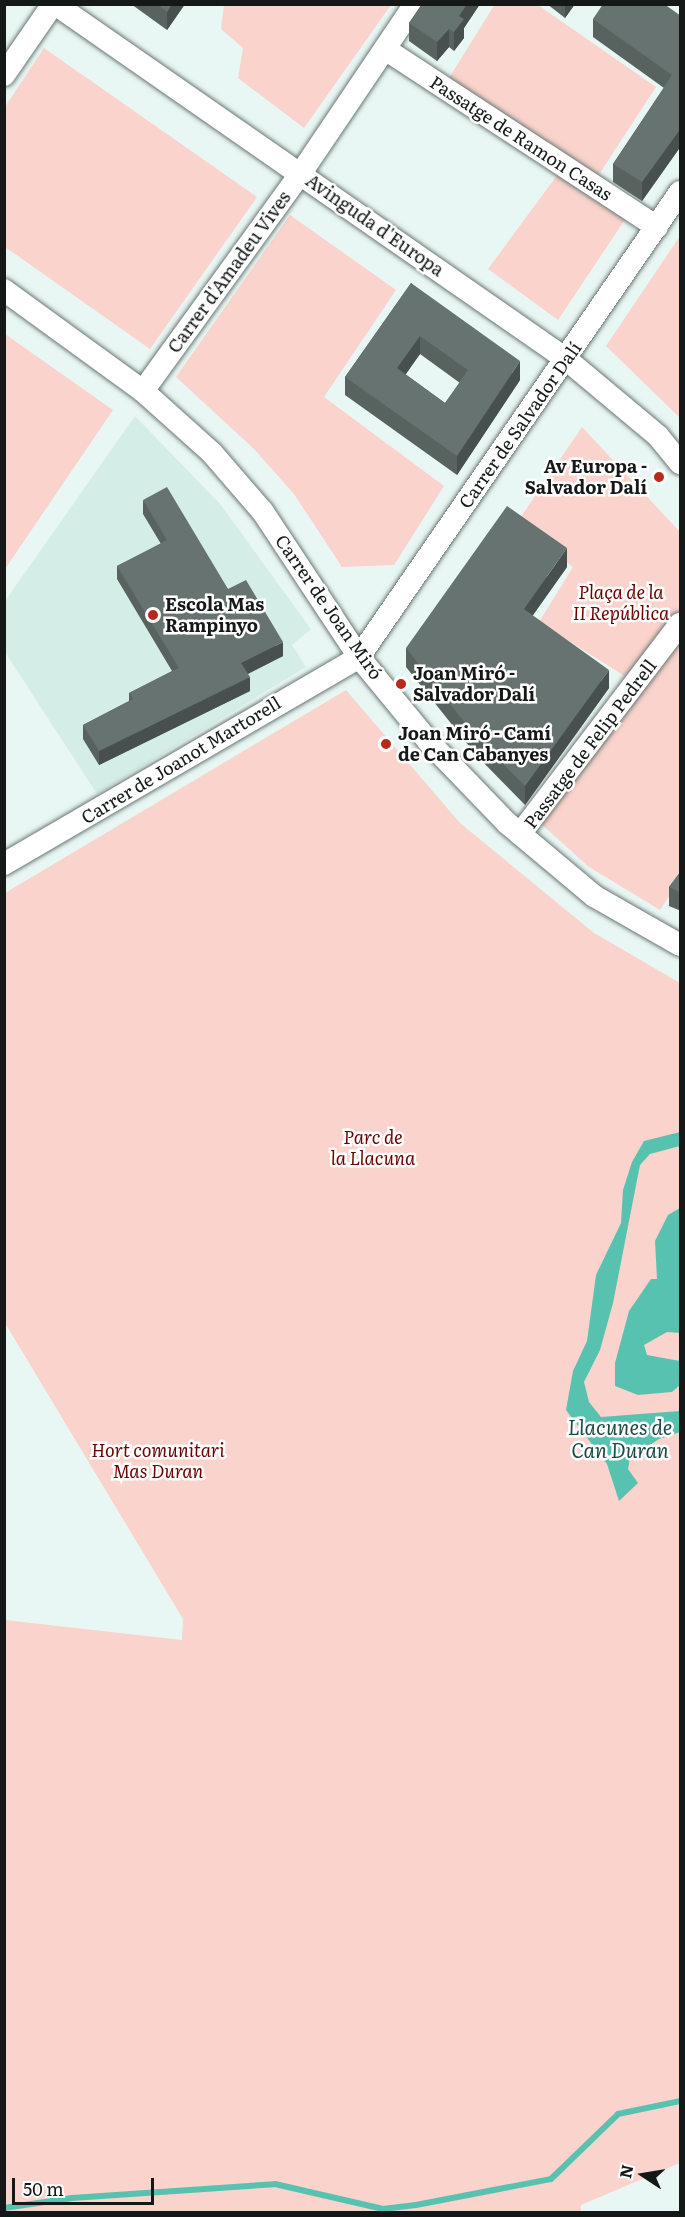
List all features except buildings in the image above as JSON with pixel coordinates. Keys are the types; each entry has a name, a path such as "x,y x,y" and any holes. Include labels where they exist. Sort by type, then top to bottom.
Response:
{"street":[{"path":"4,75 54,4"},
{"name":"Avinguda d'Europa","path":"54,4 301,173 566,359 658,436 681,463"},
{"name":"Carrer d'Amadeu Vives","path":"143,391 301,173 415,4"},
{"name":"Passatge de Ramon Casas","path":"385,49 657,227"},
{"name":"Carrer de Salvador Dalí","path":"359,657 681,192"},
{"name":"Carrer de Joan Miró","path":"4,290 143,391 212,453 263,512 359,657 429,742 520,834 594,896 681,945"},
{"name":"Passatge de Felip Pedrell","path":"520,834 681,624"},
{"name":"Carrer de Joanot Martorell","path":"4,864 359,657"}],"shaded area":[{"name":"Escola Mas Rampinyo","path":"135,416 221,505 311,629 292,645 306,667 97,794 5,652 5,601"}],"green space":[{"path":"224,4 391,5 304,128 238,78 243,48 221,29"},
{"path":"495,4 538,5 656,87 596,179 634,206 558,320 488,269 558,174 449,78"},
{"path":"44,48 257,197 150,349 5,247 5,107"},
{"path":"290,215 396,290 324,397 444,486 394,565 342,567 294,494 254,449 176,377"},
{"path":"680,236 680,418 606,346"},
{"path":"5,334 113,410 5,569"},
{"name":"Plaça de la II República","path":"582,427 680,532 680,880 660,910 589,867 528,812 626,677 539,622 573,567 516,524"},
{"name":"Parc de la Llacuna","path":"346,690 460,823 594,933 680,983 680,2163 581,2205 581,2212 5,2212 5,1620 182,1640 183,1619 5,1323 5,893"}],"water":[{"name":"Llacunes de Can Duran","path":"680,1132 680,1146 650,1154 640,1165 613,1303 600,1350 584,1382 589,1402 601,1417 680,1411 680,1432 659,1439 630,1458 628,1469 638,1483 619,1501 607,1464 566,1410 573,1371 587,1341 596,1275 621,1223 623,1190 632,1162 644,1141"},
{"path":"680,1208 680,1333 667,1332 644,1345 647,1355 680,1361 680,1385 672,1392 638,1395 615,1386 615,1363 629,1311 651,1279 657,1279 655,1241 668,1215"}],"waterway":[{"path":"4,2208 72,2198 275,2184 383,2209 416,2205 551,2179 618,2114 680,2101"}],"place":[{"name":"Av Europa - Salvador Dalí","path":"659,477"},
{"name":"Escola Mas Rampinyo","path":"153,615"},
{"name":"Joan Miró - Salvador Dalí","path":"401,684"},
{"name":"Joan Miró - Camí de Can Cabanyes","path":"386,744"}],"park label":[{"name":"Hort comunitari Mas Duran","path":"158,1461"}]}
